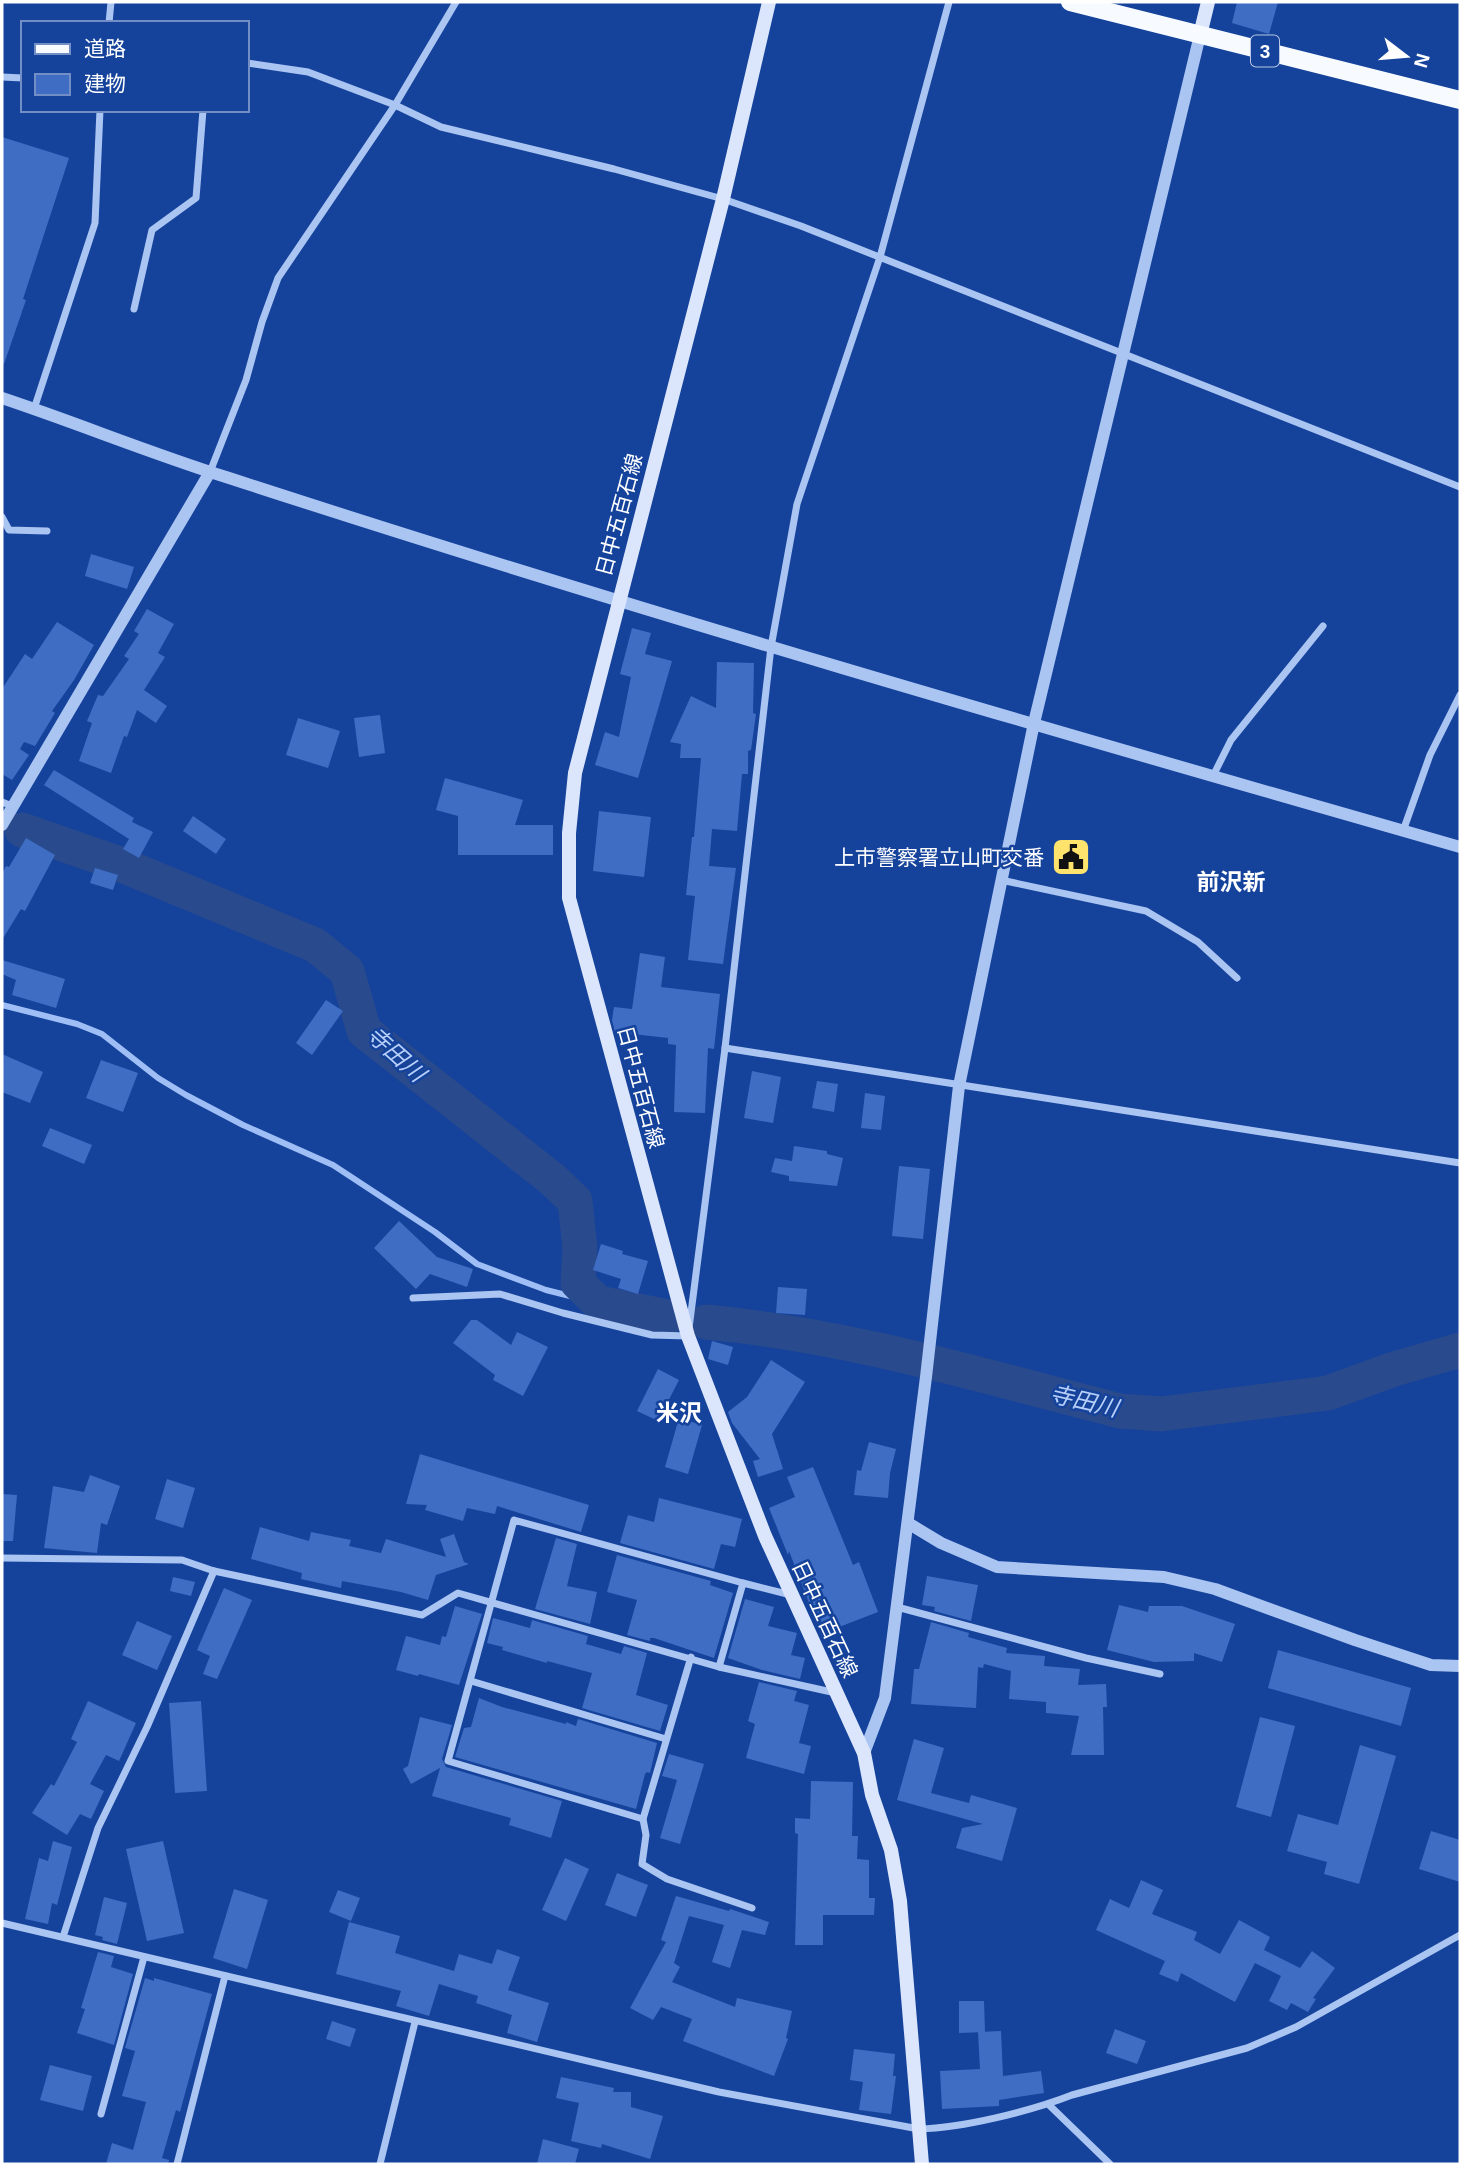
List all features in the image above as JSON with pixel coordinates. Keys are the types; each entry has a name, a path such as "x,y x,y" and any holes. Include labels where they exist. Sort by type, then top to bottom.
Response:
{"main road":[{"name":"日中五百石線","path":"769,2 723,199 575,773 569,833 569,898 688,1336 765,1536 863,1753 872,1794 891,1850 900,1901 922,2164"},
{"name":"3","path":"1070,2 1460,100"},
{"path":"1200,35 1208,2"}],"street":[{"path":"108,21 111,2"},
{"path":"2,825 7,804 210,472 246,380 278,278 395,105 456,2"},
{"path":"413,1298 500,1294 652,1335 688,1336 725,1048 771,647 797,503 880,257 949,2"},
{"path":"863,1753 885,1698 926,1377 959,1086 1034,723 1200,35"},
{"path":"248,63 308,72 395,105 441,127 614,169 723,199 880,257 1460,487"},
{"path":"2,77 21,78"},
{"path":"34,409 95,223 100,112"},
{"path":"134,309 152,230 195,198 203,112"},
{"path":"2,398 210,472 618,600 1460,847"},
{"path":"2,517 9,530 47,531"},
{"path":"1213,776 1231,740 1323,626"},
{"path":"1403,831 1430,755 1460,695"},
{"path":"1001,880 1146,911 1198,942 1237,978"},
{"path":"725,1048 1460,1163"},
{"path":"643,1819 448,1761 514,1520 792,1595"},
{"path":"908,1523 941,1543 997,1567 1164,1577 1215,1589 1431,1665 1460,1666"},
{"path":"2,1558 182,1560 214,1571 422,1615 458,1593 719,1667 836,1693"},
{"path":"63,1937 98,1828 147,1727 214,1571"},
{"path":"719,1667 743,1583"},
{"path":"897,1607 1086,1658 1160,1674"},
{"path":"691,1657 643,1819 646,1835 642,1864 667,1879 752,1908"},
{"path":"471,1681 666,1738"},
{"path":"2,1923 719,2092 919,2129 942,2128 1048,2104 1072,2095 1247,2048 1296,2027 1459,1939"},
{"path":"101,2113 144,1957"},
{"path":"177,2164 225,1976"},
{"path":"380,2164 415,2022"},
{"path":"1048,2104 1110,2164"}],"building":[{"path":"1237,2 1278,2 1269,34 1232,23"},
{"path":"2,137 69,158 4,364 2,363"},
{"path":"91,554 134,567 127,589 85,576"},
{"path":"147,609 174,624 158,653 165,657 144,690 167,706 156,723 137,710 111,773 79,761 92,723 87,721 98,695 103,696 129,659 124,656 139,634 134,631"},
{"path":"57,622 94,645 52,711 55,713 35,746 24,742 20,749 29,755 12,780 2,774 2,689 25,654 32,659"},
{"path":"632,628 651,633 645,654 672,661 638,778 595,765 605,732 619,737 631,677 620,674"},
{"path":"717,662 754,663 753,713 756,714 751,750 748,751 748,774 742,774 737,831 712,829 709,866 736,868 723,964 688,960 695,896 686,895 701,758 680,758 681,744 670,742 691,696 716,708"},
{"path":"380,715 385,753 359,757 354,718"},
{"path":"298,718 340,731 328,768 286,755"},
{"path":"54,770 134,818 132,822 153,832 139,858 123,849 129,839 44,785"},
{"path":"445,778 523,800 515,825 553,825 553,855 458,855 458,816 436,810"},
{"path":"599,811 651,817 644,877 593,871"},
{"path":"193,816 226,839 216,854 183,831"},
{"path":"26,838 55,855 25,911 21,909 2,940 2,874"},
{"path":"95,868 118,875 113,890 90,883"},
{"path":"640,953 665,957 661,987 720,994 714,1049 708,1048 705,1113 674,1112 676,1045 668,1044 668,1038 615,1032 612,1020 614,1007 632,1009"},
{"path":"2,960 65,979 56,1008 12,995 16,980 2,974"},
{"path":"326,1000 343,1011 312,1055 296,1043"},
{"path":"2,1054 43,1072 30,1103 2,1092"},
{"path":"101,1060 138,1073 123,1112 86,1098"},
{"path":"752,1071 781,1077 773,1123 744,1118"},
{"path":"817,1081 838,1084 834,1112 812,1108"},
{"path":"865,1093 885,1096 881,1130 861,1128"},
{"path":"50,1128 92,1145 84,1164 42,1146"},
{"path":"794,1146 827,1151 827,1154 843,1158 837,1186 789,1181 789,1176 771,1172 775,1158 792,1161"},
{"path":"899,1166 930,1169 923,1239 892,1236"},
{"path":"399,1221 437,1257 473,1269 467,1287 430,1274 416,1289 374,1248"},
{"path":"601,1244 623,1251 622,1254 648,1261 638,1294 618,1288 621,1279 593,1270"},
{"path":"778,1287 807,1289 805,1315 776,1313"},
{"path":"471,1320 477,1320 511,1345 517,1332 548,1347 523,1396 493,1380 495,1375 453,1343"},
{"path":"712,1341 733,1347 728,1365 708,1359"},
{"path":"771,1360 805,1382 772,1434 783,1469 758,1477 753,1461 760,1459 732,1423 728,1412 747,1397"},
{"path":"658,1369 679,1380 658,1421 637,1411"},
{"path":"679,1418 702,1425 688,1474 665,1467"},
{"path":"869,1442 896,1449 888,1498 854,1495 857,1470 861,1471"},
{"path":"420,1454 589,1505 581,1532 497,1506 495,1514 467,1508 463,1521 425,1510 427,1505 406,1504"},
{"path":"813,1467 853,1565 859,1562 878,1612 821,1634 769,1508 795,1497 787,1477"},
{"path":"90,1475 120,1486 107,1525 101,1523 97,1553 44,1548 53,1486 84,1492"},
{"path":"167,1479 195,1488 183,1528 155,1519"},
{"path":"2,1494 17,1495 13,1541 2,1541"},
{"path":"659,1498 742,1519 735,1547 721,1544 714,1569 620,1543 628,1515 654,1522"},
{"path":"260,1527 309,1541 311,1532 351,1540 349,1546 381,1553 386,1539 446,1557 440,1539 454,1534 464,1562 469,1564 436,1575 428,1600 342,1581 341,1588 301,1579 302,1573 251,1559"},
{"path":"556,1538 577,1544 567,1586 597,1592 590,1624 535,1609"},
{"path":"617,1555 711,1581 710,1585 733,1593 714,1658 654,1638 650,1638 650,1641 627,1635 637,1600 607,1592"},
{"path":"927,1576 978,1585 971,1621 934,1611 935,1607 922,1605"},
{"path":"173,1577 195,1582 191,1596 170,1591"},
{"path":"224,1588 252,1600 217,1679 203,1674 210,1656 197,1650"},
{"path":"745,1599 774,1607 768,1626 797,1633 791,1655 805,1658 800,1679 728,1658"},
{"path":"1119,1605 1148,1612 1149,1606 1182,1606 1235,1624 1222,1662 1194,1653 1194,1661 1154,1662 1107,1650"},
{"path":"455,1606 482,1614 459,1685 396,1670 406,1636 440,1645 442,1636 446,1637"},
{"path":"493,1618 530,1628 532,1620 588,1636 586,1644 621,1654 624,1646 647,1653 636,1695 668,1705 660,1731 582,1708 592,1673 547,1663 487,1643"},
{"path":"137,1621 172,1636 157,1670 122,1655"},
{"path":"931,1622 969,1633 968,1637 1007,1648 1006,1653 1045,1656 1044,1666 1080,1669 1078,1685 1106,1684 1107,1707 1103,1707 1104,1755 1071,1755 1079,1716 1046,1713 1046,1702 1009,1699 1011,1671 984,1664 983,1668 978,1667 976,1708 911,1704 914,1669 919,1669"},
{"path":"1278,1650 1411,1688 1401,1726 1268,1688"},
{"path":"759,1682 797,1691 794,1701 809,1705 799,1743 811,1746 804,1774 746,1758 755,1724 748,1721"},
{"path":"479,1698 566,1724 576,1726 578,1719 657,1743 650,1773 645,1774 636,1809 455,1757 464,1728 471,1727"},
{"path":"88,1701 136,1723 119,1761 106,1755 90,1784 104,1791 91,1819 80,1814 67,1835 32,1813 51,1784 54,1786 77,1742 71,1739"},
{"path":"201,1701 207,1791 175,1793 169,1703"},
{"path":"420,1717 452,1725 442,1759 446,1767 562,1801 551,1838 509,1825 511,1818 432,1796 440,1768 411,1784 403,1769 408,1766"},
{"path":"1260,1717 1295,1726 1271,1817 1236,1807"},
{"path":"914,1739 944,1748 931,1793 969,1803 971,1795 1017,1808 1002,1861 956,1848 962,1828 983,1824 897,1800"},
{"path":"1360,1745 1396,1756 1359,1884 1324,1874 1327,1862 1287,1851 1298,1814 1338,1825"},
{"path":"669,1754 704,1764 680,1844 660,1838 677,1780 662,1776"},
{"path":"811,1781 853,1782 852,1836 858,1836 857,1859 869,1860 869,1898 875,1898 874,1915 823,1915 823,1945 795,1945 798,1834 795,1833 795,1818 810,1819"},
{"path":"1431,1831 1460,1840 1460,1882 1419,1869"},
{"path":"53,1841 72,1847 57,1905 52,1903 48,1924 25,1919 39,1858 48,1861"},
{"path":"163,1841 184,1933 147,1941 126,1849"},
{"path":"565,1858 589,1869 566,1921 542,1910"},
{"path":"617,1873 648,1885 636,1917 605,1905"},
{"path":"1141,1880 1163,1890 1152,1914 1197,1932 1194,1940 1220,1954 1239,1920 1270,1937 1264,1950 1300,1968 1312,1951 1335,1968 1313,1998 1316,1999 1308,2012 1291,2003 1287,2010 1269,2001 1281,1976 1255,1963 1235,2002 1181,1973 1178,1982 1159,1974 1165,1961 1096,1930 1110,1899 1129,1908"},
{"path":"234,1889 268,1900 247,1969 213,1958"},
{"path":"338,1890 360,1898 351,1921 329,1912"},
{"path":"676,1896 769,1922 765,1935 742,1930 730,1968 712,1962 724,1925 689,1916 674,1963 680,1967 672,1982 735,2007 737,1998 792,2011 786,2038 788,2039 774,2076 683,2041 692,2019 661,2007 653,2020 630,2008 666,1942 661,1940"},
{"path":"104,1897 127,1903 117,1944 95,1935"},
{"path":"349,1922 400,1936 395,1953 454,1971 459,1954 492,1964 497,1949 520,1957 508,1990 549,2003 537,2042 507,2033 512,2015 476,2003 478,1996 439,1984 429,2016 396,2006 401,1991 336,1974"},
{"path":"98,1952 114,1956 111,1967 133,1974 114,2045 77,2033 85,2009 81,2008"},
{"path":"145,1978 212,1994 180,2112 176,2110 162,2158 169,2160 168,2164 106,2164 112,2143 133,2150 146,2102 122,2096 135,2051 125,2048"},
{"path":"959,2001 984,2001 985,2032 959,2033"},
{"path":"332,2021 356,2029 350,2047 326,2039"},
{"path":"1115,2029 1146,2041 1137,2064 1106,2053"},
{"path":"1001,2031 1003,2076 1041,2071 1044,2093 999,2100 999,2106 942,2109 940,2071 980,2069 978,2032"},
{"path":"854,2049 895,2054 893,2076 896,2076 891,2114 859,2110 863,2082 850,2080"},
{"path":"50,2065 92,2076 83,2111 40,2100"},
{"path":"561,2077 614,2088 613,2092 631,2092 631,2107 663,2116 650,2159 602,2144 601,2148 571,2141 579,2103 556,2098"},
{"path":"543,2139 579,2149 575,2164 537,2164"}],"waterway":[{"name":"寺田川","path":"22,830 117,863 315,945 347,971 364,1031 552,1179 575,1201 580,1249 578,1283 598,1303 668,1317"},
{"path":"2,1005 77,1024 102,1034 158,1078 186,1095 243,1125 333,1165 435,1232 477,1264 546,1290 598,1303"},
{"name":"寺田川","path":"706,1322 811,1336 966,1371 1120,1411 1161,1414 1328,1393 1394,1369 1460,1350"}],"place":[{"name":"上市警察署立山町交番","path":"1071,857"}],"district":[{"name":"前沢新","path":"1231,882"},
{"name":"米沢","path":"679,1413"}]}
